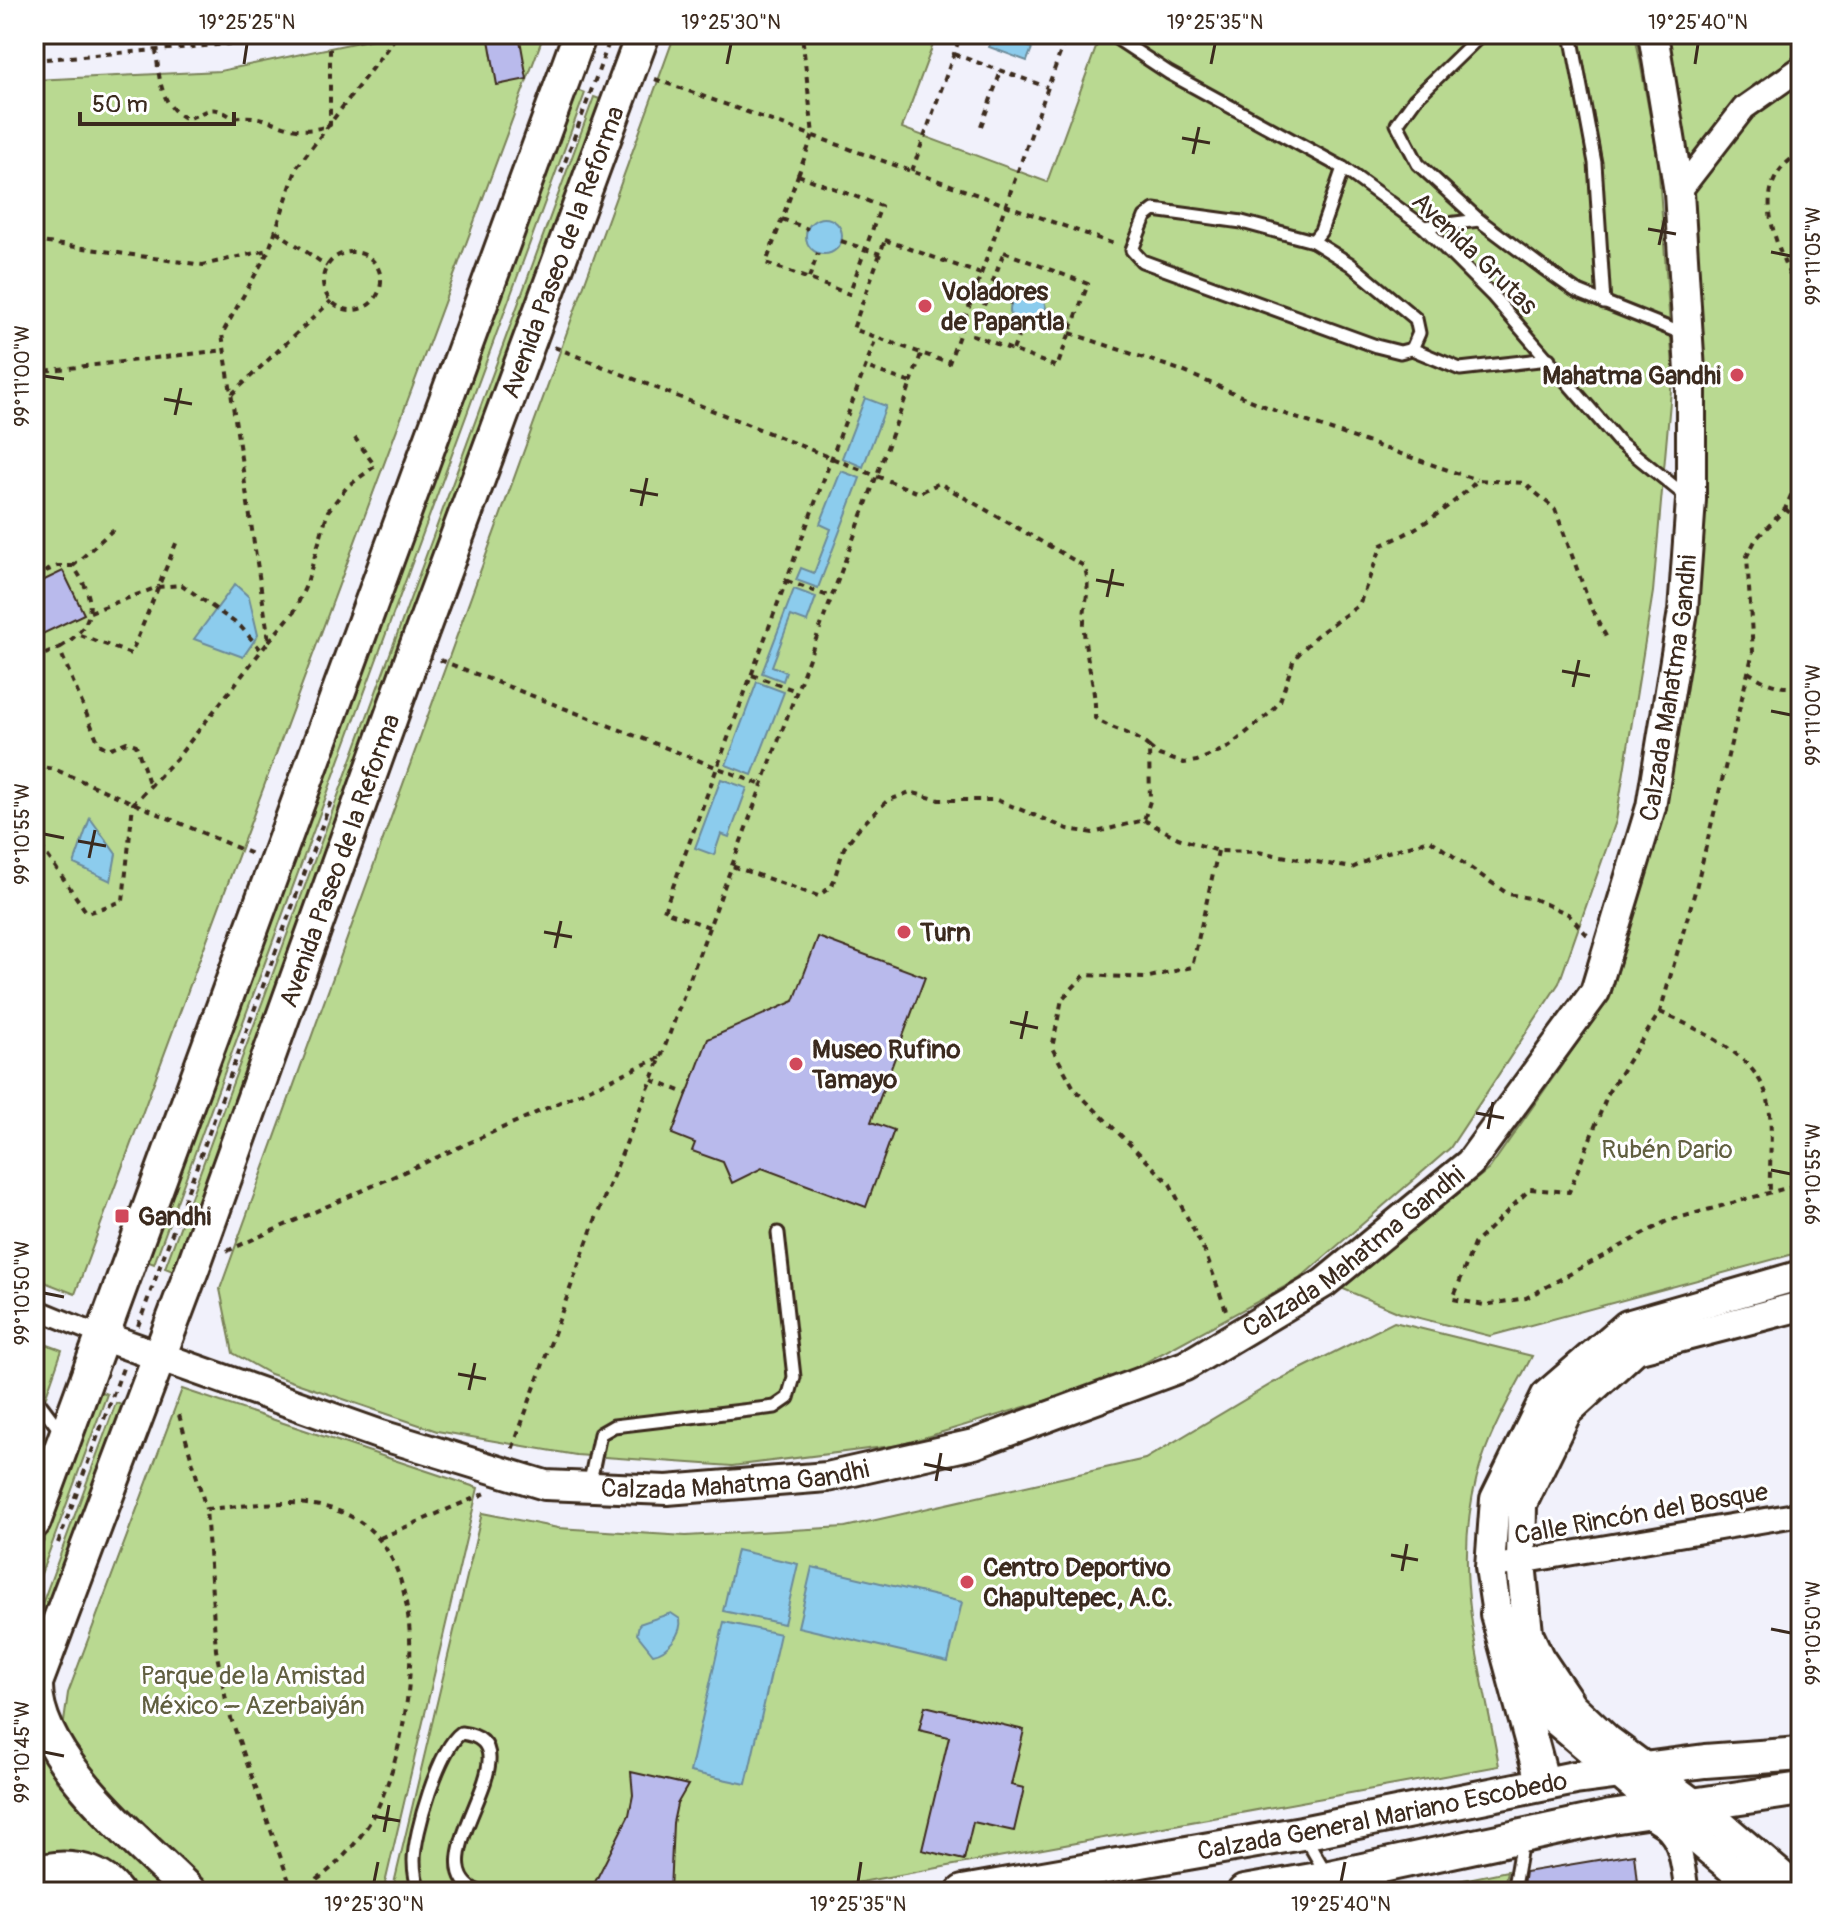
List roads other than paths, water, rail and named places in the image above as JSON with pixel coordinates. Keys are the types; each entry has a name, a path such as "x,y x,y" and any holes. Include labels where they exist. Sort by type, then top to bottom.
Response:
{"main road":[{"name":"Avenida Paseo de la Reforma","path":"35,1685 157,1356 181,1277 531,338 616,65 643,34"},
{"path":"34,1522 584,44"},
{"path":"1497,1614 1543,1784"},
{"path":"35,1685 39,1715 67,1768 190,1892"},
{"name":"Calzada General Mariano Escobedo","path":"963,1892 1302,1833 1543,1784 1648,1768 1801,1754"},
{"name":"Calzada General Mariano Escobedo","path":"1244,1892 1334,1885 1523,1837 1667,1809 1801,1789"},
{"path":"34,1874 51,1868 83,1870 116,1892"}],"street":[{"name":"Calzada Mahatma Gandhi","path":"102,1336 381,1435 545,1485 667,1490 827,1477 974,1444 1185,1366 1324,1283 1470,1163 1595,992 1651,807 1683,611 1691,500 1688,336 1679,192 1653,34"},
{"path":"1679,192 1744,108 1801,68"},
{"path":"1801,1275 1632,1337 1546,1395 1495,1499 1490,1567 1497,1614 1528,1687 1555,1720 1614,1773 1801,1892"},
{"path":"1759,1892 1667,1809 1648,1768 1608,1740 1572,1706 1539,1657 1528,1633 1521,1563 1522,1504 1567,1412 1632,1337 1801,1306"},
{"path":"34,1308 102,1336"},
{"name":"Calle Rincón del Bosque","path":"1490,1567 1801,1514"},
{"path":"1667,1809 1666,1826 1676,1838 1687,1892"}],"lane":[{"name":"Avenida Grutas","path":"1110,34 1191,85 1343,168 1424,227 1492,295 1618,441 1691,500"},
{"path":"1482,34 1415,99 1397,124 1418,164 1479,220 1576,291 1688,336"},
{"path":"1571,34 1595,163 1604,303"},
{"path":"1313,241 1321,231 1343,168"},
{"path":"1412,349 1419,333 1416,319 1350,264 1313,241 1242,222 1154,210 1145,217 1132,250 1142,261 1376,346 1400,352 1412,349 1460,369 1549,359"},
{"path":"1424,227 1479,220"},
{"path":"589,1486 600,1434 614,1426 775,1407 788,1398 794,1377 778,1233"},
{"path":"34,1396 65,1437"},
{"path":"420,1892 414,1859 418,1839 442,1757 451,1741 461,1733 475,1735 485,1743 489,1756 487,1774 457,1861 458,1877 467,1887 479,1892"},
{"path":"1302,1833 1334,1885"},
{"path":"1513,1892 1523,1837"}],"water":[{"path":"993,34 1032,48 1027,61 989,47"},
{"path":"824,218 837,223 842,236 837,249 824,254 811,249 806,236 811,223"},
{"path":"1028,292 1041,297 1046,310 1041,323 1028,328 1015,323 1010,310 1015,297"},
{"path":"865,398 886,406 863,467 842,458"},
{"path":"841,471 860,478 818,588 796,580 801,568 814,573 831,529 820,524"},
{"path":"235,584 249,597 258,635 243,657 194,639"},
{"path":"794,589 816,597 807,622 791,616 772,666 786,672 783,681 762,673"},
{"path":"757,682 784,692 752,775 726,765"},
{"path":"721,779 747,788 729,837 721,834 714,855 695,848"},
{"path":"90,818 116,854 111,881 74,864"},
{"path":"737,1550 798,1564 784,1624 723,1611"},
{"path":"812,1567 962,1602 948,1662 798,1627"},
{"path":"671,1613 680,1619 679,1630 668,1646 653,1654 637,1634 639,1624"},
{"path":"724,1622 780,1634 746,1784 690,1772"}],"place":[{"name":"Voladores de Papantla","path":"925,306"},
{"name":"Mahatma Gandhi","path":"1737,375"},
{"name":"Turn","path":"904,932"},
{"name":"Museo Rufino Tamayo","path":"796,1064"},
{"name":"Gandhi","path":"122,1216"},
{"name":"Centro Deportivo Chapultepec, A.C.","path":"967,1582"}],"park label":[{"name":"Rubén Dario","path":"1667,1149"},
{"name":"Parque de la Amistad México – Azerbaiyán","path":"253,1690"}]}
